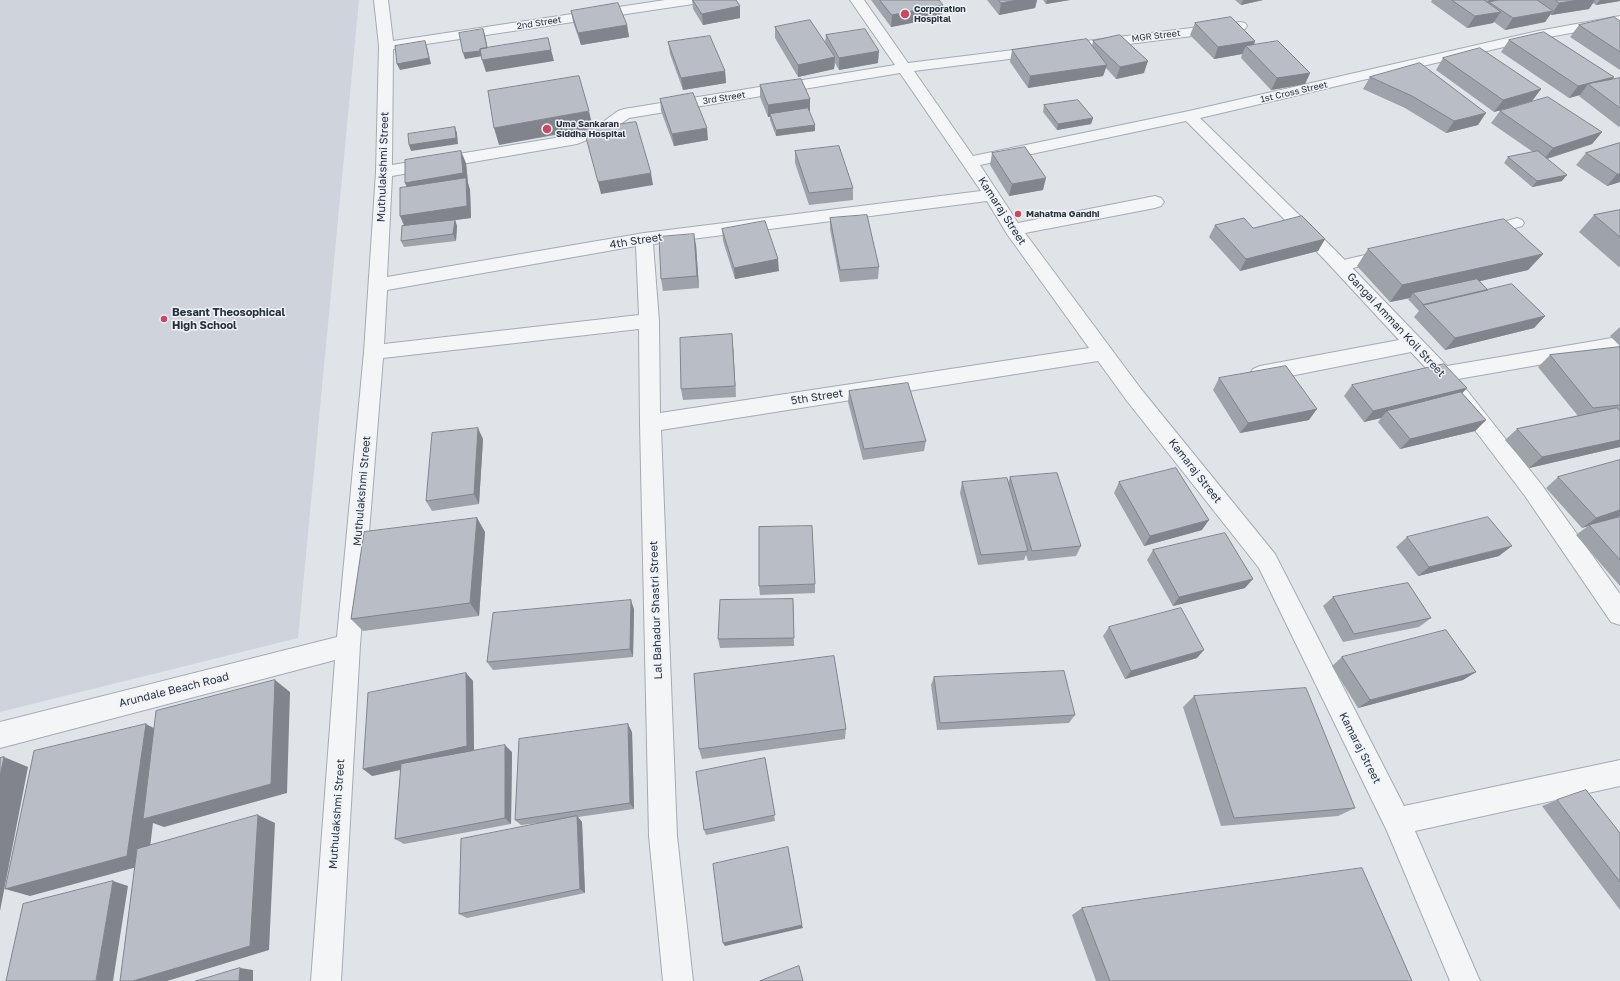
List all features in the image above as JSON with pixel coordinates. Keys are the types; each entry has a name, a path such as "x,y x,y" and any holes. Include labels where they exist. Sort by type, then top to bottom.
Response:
{"street":[{"name":"Muthulakshmi Street","path":"326,981 348,645 374,352 384,172 386,46 380,0"},
{"name":"2nd Street","path":"386,46 693,0"},
{"name":"Kamaraj Street","path":"857,0 992,195 1013,230 1102,353 1267,561 1397,821 1465,981"},
{"name":"1st Cross Street","path":"968,162 1189,116 1538,35 1620,20"},
{"name":"MGR Street","path":"905,68 1240,26"},
{"name":"3rd Street","path":"384,172 577,139 606,127 624,114 905,68"},
{"name":"Gangai Amman Koil Street","path":"1189,116 1340,266 1443,374 1533,490 1620,614"},
{"name":"4th Street","path":"377,285 644,239 992,195"},
{"path":"1013,230 1155,202"},
{"name":"Lal Bahadur Shastri Street","path":"644,239 649,321 650,423 663,836 678,981"},
{"path":"374,352 649,321"},
{"path":"1245,377 1416,344"},
{"path":"1443,374 1612,346"},
{"name":"5th Street","path":"650,423 1102,353"},
{"name":"Arundale Beach Road","path":"0,735 348,645"},
{"path":"1397,821 1620,773"}],"lane":[{"path":"1472,234 1517,223"},
{"path":"1340,266 1396,253"}],"shaded area":[{"name":"Besant Theosophical High School","path":"0,0 359,0 298,638 0,712"}],"building":[{"path":"693,0 736,0 740,6 702,14"},
{"path":"880,0 939,0 943,5 892,15"},
{"path":"999,0 1018,0 1001,3"},
{"path":"1452,0 1484,0 1501,12 1475,16"},
{"path":"1499,0 1537,0 1553,11 1513,18 1489,2"},
{"path":"1556,0 1579,0 1559,3"},
{"path":"618,3 627,25 578,33 571,11"},
{"path":"1231,17 1255,41 1218,47 1195,23"},
{"path":"1614,17 1620,21 1620,52 1579,25"},
{"path":"810,20 835,57 798,65 775,27"},
{"path":"483,29 487,48 480,49 480,51 463,53 459,33"},
{"path":"865,29 879,51 839,58 826,35"},
{"path":"1544,32 1614,77 1578,86 1509,40"},
{"path":"1120,35 1148,61 1120,67 1093,41"},
{"path":"710,36 725,71 681,78 668,42"},
{"path":"548,38 551,50 482,60 480,49"},
{"path":"1087,39 1107,65 1030,76 1012,50"},
{"path":"425,41 429,58 397,64 395,46"},
{"path":"1278,41 1310,73 1277,78 1246,46"},
{"path":"1480,48 1541,89 1503,100 1443,58"},
{"path":"1420,63 1486,113 1454,121 1412,96 1370,77"},
{"path":"579,76 589,111 494,128 488,91"},
{"path":"1620,78 1620,108 1588,84"},
{"path":"801,79 810,99 768,105 760,85"},
{"path":"693,93 707,128 672,134 660,99"},
{"path":"1548,97 1602,132 1553,148 1500,111"},
{"path":"1078,100 1093,118 1058,124 1044,105"},
{"path":"808,108 815,125 776,130 770,114"},
{"path":"636,122 651,173 598,182 584,130"},
{"path":"455,127 456,138 409,145 408,134"},
{"path":"1620,143 1620,174 1617,174 1586,153"},
{"path":"839,146 853,188 809,193 795,151"},
{"path":"1025,147 1046,178 1012,184 992,153"},
{"path":"461,151 463,173 405,183 405,160"},
{"path":"1538,151 1567,175 1537,181 1508,157"},
{"path":"466,178 467,206 400,216 400,188"},
{"path":"1620,210 1620,237 1594,215"},
{"path":"867,215 879,267 840,270 830,218"},
{"path":"1302,216 1325,239 1246,259 1215,225 1244,218 1253,228"},
{"path":"1504,219 1543,254 1402,285 1368,249"},
{"path":"455,220 453,234 401,241 402,226"},
{"path":"765,221 778,259 734,268 722,229"},
{"path":"694,234 697,276 661,279 659,237"},
{"path":"1477,279 1488,290 1424,305 1413,293"},
{"path":"1512,284 1545,316 1455,338 1423,305"},
{"path":"732,334 735,386 681,389 680,338"},
{"path":"1620,347 1620,405 1593,408 1550,355"},
{"path":"1444,364 1467,388 1373,411 1352,385"},
{"path":"1286,366 1317,409 1248,423 1219,378"},
{"path":"908,383 926,441 864,449 849,391"},
{"path":"1461,392 1486,420 1410,439 1387,411"},
{"path":"1617,408 1620,411 1620,440 1542,457 1517,429"},
{"path":"478,428 474,494 426,501 432,433"},
{"path":"1620,460 1620,510 1596,518 1558,477"},
{"path":"1176,468 1209,520 1150,536 1119,482"},
{"path":"1057,473 1081,546 1032,551 1010,477"},
{"path":"1007,478 1028,551 981,555 962,482"},
{"path":"1488,517 1512,546 1429,567 1407,537"},
{"path":"1620,517 1620,560 1589,525"},
{"path":"477,518 470,603 351,619 364,532"},
{"path":"812,526 815,584 759,586 759,527"},
{"path":"1225,533 1253,579 1179,597 1153,550"},
{"path":"1408,583 1431,618 1354,634 1333,597"},
{"path":"793,599 794,638 718,639 720,600"},
{"path":"631,600 630,649 487,662 493,613"},
{"path":"1181,608 1204,650 1131,671 1109,627"},
{"path":"1446,630 1476,672 1370,700 1342,657"},
{"path":"834,656 846,729 699,749 694,674"},
{"path":"1064,671 1075,715 940,723 934,677"},
{"path":"466,673 467,746 363,769 368,693"},
{"path":"275,680 271,784 143,819 156,711"},
{"path":"1306,688 1355,808 1234,818 1194,696"},
{"path":"146,724 127,856 5,889 34,751"},
{"path":"628,724 630,803 515,820 519,739"},
{"path":"505,745 505,818 395,839 401,764"},
{"path":"4,757 0,777 0,758"},
{"path":"765,758 775,815 704,830 696,772"},
{"path":"1586,790 1620,833 1620,882 1557,800"},
{"path":"258,815 250,946 133,981 120,981 137,849"},
{"path":"577,816 580,889 459,914 461,839"},
{"path":"788,847 802,925 723,943 713,864"},
{"path":"1362,868 1412,981 1110,981 1082,908"},
{"path":"113,881 96,981 6,981 23,904"},
{"path":"799,966 803,981 760,981"},
{"path":"240,968 239,981 196,981"}],"place":[{"name":"Corporation Hospital","path":"905,14"},
{"name":"Uma Sankaran Siddha Hospital","path":"547,129"},
{"name":"Mahatma Gandhi","path":"1018,214"},
{"name":"Besant Theosophical High School","path":"164,319"}]}
